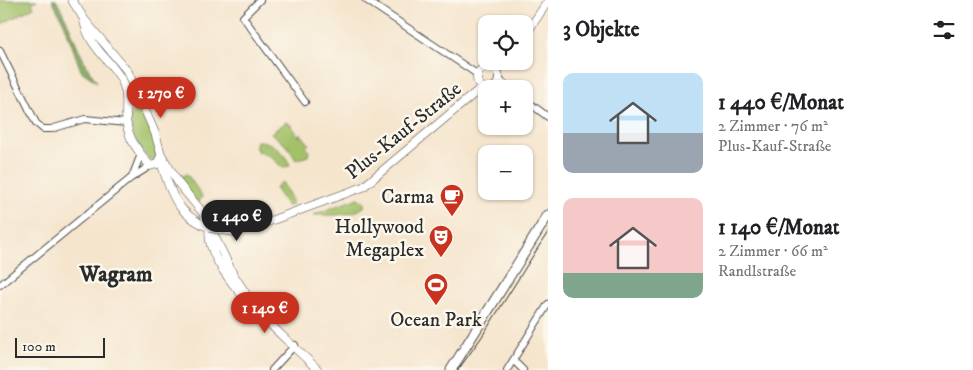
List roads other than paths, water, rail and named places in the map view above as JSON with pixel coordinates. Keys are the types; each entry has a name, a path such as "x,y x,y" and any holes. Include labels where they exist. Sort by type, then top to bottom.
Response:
{"main road":[{"path":"451,370 548,215"}],"street":[{"path":"72,0 84,19 128,72 155,133 164,178"},
{"path":"260,0 243,17 305,102"},
{"path":"366,0 477,74"},
{"path":"533,24 548,1"},
{"path":"84,19 91,42 122,80 127,94 126,123 129,135 141,154 164,178"},
{"path":"0,51 36,123 43,129 52,129 85,119 126,123"},
{"name":"Plus-Kauf-Straße","path":"478,83 477,74 482,70"},
{"path":"496,70 498,80"},
{"name":"Plus-Kauf-Straße","path":"164,178 183,210 193,220 210,228 226,231 246,230 352,193 377,176 478,90"},
{"path":"127,112 135,106 144,108"},
{"path":"535,108 548,117"},
{"path":"131,178 141,154"},
{"path":"0,285 131,178 151,166 160,156"},
{"path":"160,156 179,184 203,213 233,274 255,308"},
{"path":"210,228 208,237 211,247 230,281 245,299 318,370"},
{"path":"507,370 548,304"},
{"path":"272,370 295,346"},
{"path":"513,360 523,370"}],"tram line":[{"path":"458,370 481,338 548,232"}],"place":[{"name":"Carma","path":"452,217"},
{"name":"Hollywood Megaplex","path":"441,258"},
{"name":"Ocean Park","path":"436,306"}],"district":[{"name":"Wagram","path":"116,273"}]}
